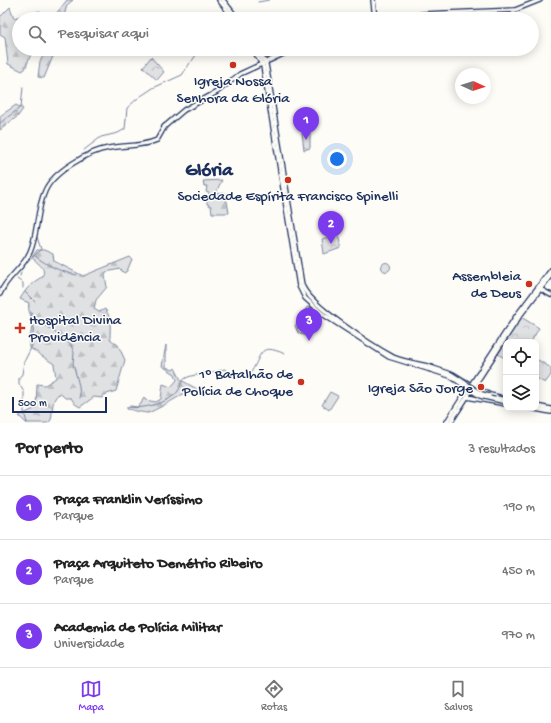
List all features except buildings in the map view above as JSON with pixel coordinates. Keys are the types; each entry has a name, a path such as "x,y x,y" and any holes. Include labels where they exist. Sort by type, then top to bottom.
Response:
{"main road":[{"path":"219,0 228,12"},
{"path":"223,0 232,12"},
{"path":"373,0 374,12"},
{"path":"469,12 514,10 540,0"},
{"path":"258,56 264,64"},
{"path":"260,56 264,64 302,285 305,292 332,316 393,357 450,376 480,396 503,400"},
{"path":"0,294 4,285 22,266 29,253 38,211 45,189 51,181 79,160 99,150 145,144 158,138 165,126 192,107 217,93 230,82 280,56"},
{"path":"264,64 283,56"},
{"path":"446,423 550,273"},
{"path":"473,385 516,315 550,273"},
{"path":"540,289 551,295"},
{"path":"428,368 451,373 473,385 482,392 503,400"},
{"path":"428,368 449,377 465,388 467,394 450,423"},
{"path":"461,384 464,380"},
{"path":"480,398 479,395 482,392"},
{"path":"467,394 480,398 503,401"},
{"path":"539,407 551,409"},
{"path":"539,410 551,412"}],"green space":[{"path":"67,0 73,0 67,5 65,12 58,12"},
{"path":"10,7 12,12 12,56 30,56 25,69 22,71 8,64 5,37 0,34 0,17"},
{"path":"43,56 53,56 44,78 38,77 40,61"},
{"path":"151,57 164,72 157,80 143,67"},
{"path":"16,105 23,109 18,116 0,130 0,116"},
{"path":"310,131 310,148 304,150 302,133"},
{"path":"222,180 217,190 217,194 226,193 225,201 227,201 229,213 212,213 211,206 207,204 207,197 209,197 209,193 206,192 207,186 204,186 203,181"},
{"path":"338,234 341,248 324,254 322,239"},
{"path":"37,250 44,250 53,254 54,261 83,276 130,257 132,259 127,271 124,273 120,269 106,272 105,276 107,287 96,300 94,309 99,312 105,309 107,312 110,323 110,339 118,345 125,360 116,391 104,395 102,398 94,397 80,407 75,404 71,398 65,398 59,394 56,396 51,420 48,423 26,423 19,416 36,408 37,384 45,385 56,378 54,364 30,348 32,322 29,303 20,299 35,281 42,277 43,268 32,257"},
{"path":"384,263 388,263 390,267 388,271 384,271 382,269 382,265"},
{"path":"307,307 313,307 317,311 312,308 305,310"},
{"path":"308,309 319,316 318,313 321,316 311,334 307,336 298,333 295,326 305,311 297,326 298,331 302,334 310,334 320,316 310,333 298,327"},
{"path":"521,317 539,328 533,339 507,339"},
{"path":"166,345 166,367 173,370 175,368 181,380 197,389 194,394 186,392 148,413 127,409 127,407 131,406 137,407 141,404 144,397 145,400 156,402 161,399 163,384 171,387 177,380 175,374 162,366"},
{"path":"503,346 503,357 498,354"},
{"path":"539,361 551,368 551,375 545,383 539,380"},
{"path":"330,392 338,396 329,410 322,405"}],"waterway":[{"path":"258,2 269,0"},
{"path":"192,61 195,56"},
{"path":"141,96 153,88 182,75 190,63"},
{"path":"0,123 21,107 23,87"},
{"path":"84,150 101,137 118,133 125,129 127,108 138,98"},
{"path":"31,259 41,249 37,237"},
{"path":"35,256 55,268 77,275"},
{"path":"17,279 23,283 23,288"},
{"path":"4,292 7,287"},
{"path":"25,292 35,302"},
{"path":"27,423 24,412 24,392 19,384 19,378 22,374 24,362 32,346 34,322 31,312"},
{"path":"43,323 71,345 74,353 73,363 79,386 80,398"},
{"path":"128,407 134,408 155,405 169,399 178,391 184,379 192,376 211,374 213,372 225,369 230,375 249,375 261,353 265,350 276,350 285,354"}],"place":[{"name":"Igreja Nossa Senhora da Glória","path":"233,65"},
{"name":"Praça Franklin Veríssimo","path":"306,140"},
{"name":"Sociedade Espírita Francisco Spinelli","path":"288,180"},
{"name":"Praça Arquiteto Demétrio Ribeiro","path":"331,244"},
{"name":"Assembleia de Deus","path":"529,284"},
{"name":"Hospital Divina Providência","path":"20,328"},
{"name":"Academia de Polícia Militar","path":"309,341"},
{"name":"1º Batalhão de Polícia de Choque","path":"301,382"},
{"name":"Igreja São Jorge","path":"481,387"}],"district":[{"name":"Glória","path":"209,168"}]}
